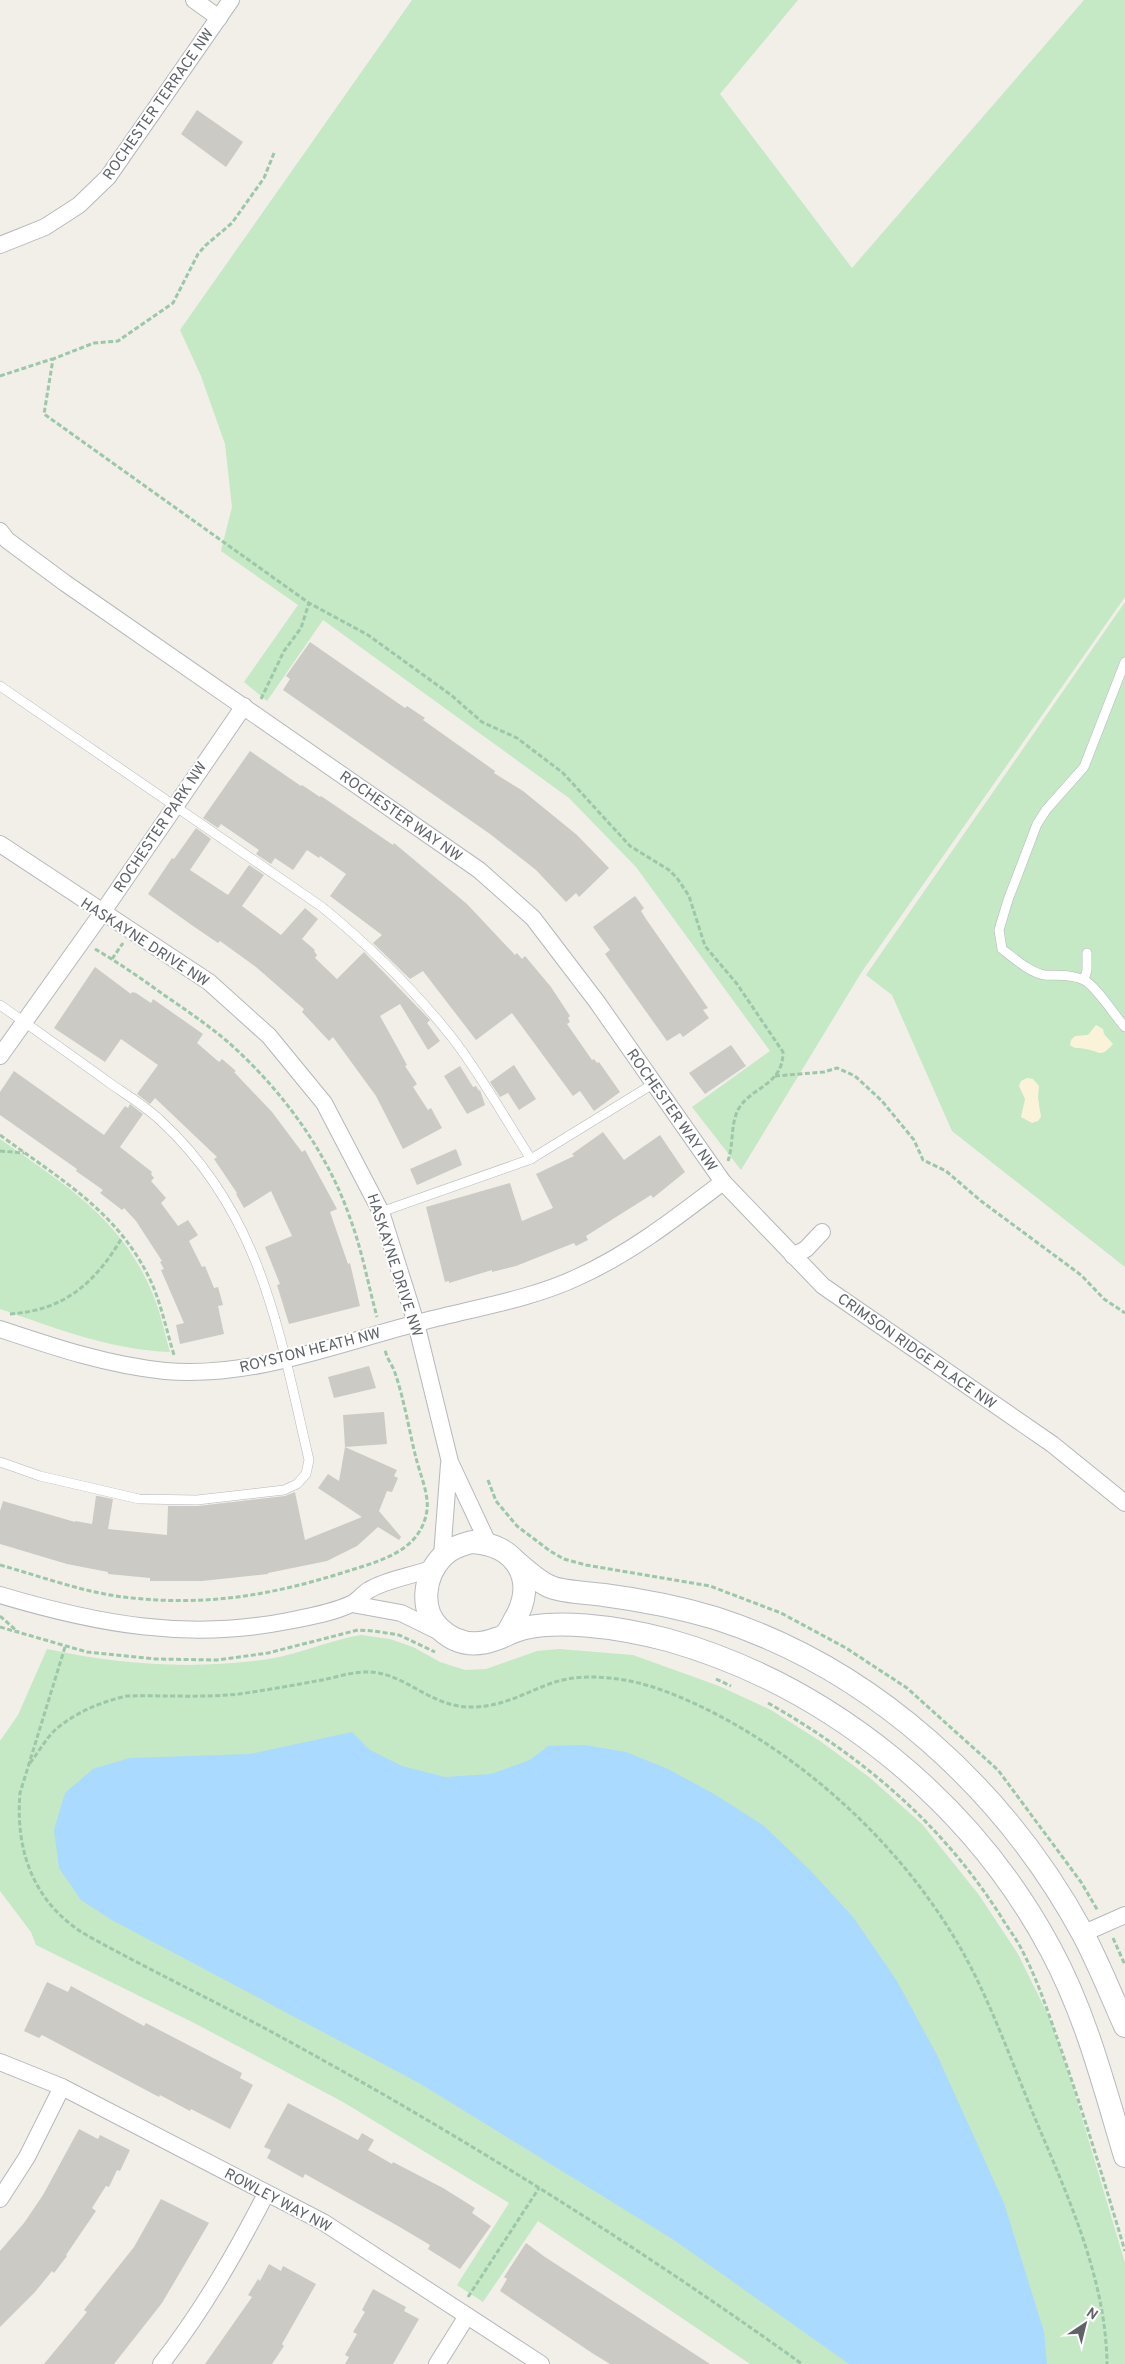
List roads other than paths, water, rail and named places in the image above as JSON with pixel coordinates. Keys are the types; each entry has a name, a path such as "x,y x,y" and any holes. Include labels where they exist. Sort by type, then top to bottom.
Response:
{"street":[{"path":"194,0 219,18"},
{"name":"ROCHESTER TERRACE NW","path":"0,245 45,226 78,206 108,177 231,0"},
{"name":"ROCHESTER WAY NW","path":"0,531 7,540 65,583 478,870 533,918 591,995 723,1182"},
{"name":"ROCHESTER PARK NW","path":"24,1022 102,913 244,706"},
{"name":"HASKAYNE DRIVE NW","path":"0,844 209,982 269,1036 324,1103 381,1212 416,1323 450,1462 488,1543"},
{"path":"0,1056 24,1022"},
{"name":"ROYSTON HEATH NW","path":"0,1329 92,1359 165,1371 220,1371 285,1359 533,1293 577,1278 632,1248 723,1182"},
{"name":"CRIMSON RIDGE PLACE NW","path":"723,1182 823,1286 1052,1444 1125,1503"},
{"path":"793,1256 806,1249 822,1232"},
{"name":"HASKAYNE DRIVE NW","path":"438,1562 450,1462"},
{"path":"0,1595 88,1620 152,1629 208,1631 262,1626 309,1617 352,1604 369,1590 438,1562 456,1546 472,1542 488,1543 503,1550 533,1576 552,1588 651,1601 715,1618 756,1632 798,1651 846,1678 898,1716 972,1782 1002,1816 1047,1876 1082,1934 1125,2026"},
{"path":"506,1635 522,1608 525,1592 523,1575 515,1561"},
{"path":"438,1562 426,1595 426,1604 444,1645"},
{"path":"352,1604 401,1613 444,1645"},
{"path":"444,1645 458,1641 474,1644 490,1642 532,1626 563,1624 656,1637 727,1659 799,1694 830,1712 888,1755 962,1825 1007,1880 1051,1950 1087,2030 1125,2156"},
{"path":"1051,1950 1125,1915"},
{"name":"ROWLEY WAY NW","path":"0,2062 62,2087 323,2222 542,2364"},
{"path":"0,2199 27,2156 62,2087"},
{"path":"162,2364 192,2324 232,2260 266,2194"},
{"path":"437,2364 463,2313"}],"lane":[{"path":"1125,662 1084,768 1046,810 1037,824 1008,900 999,930 1002,949 1021,963 1043,975 1062,975 1084,980 1093,987 1125,1027"},
{"path":"0,686 322,907 367,944 411,988 455,1042 531,1159"},
{"path":"1084,980 1087,970 1087,953"},
{"path":"0,1005 159,1119 191,1152 227,1200 254,1256 273,1310 309,1460 306,1474 297,1484 284,1490 197,1500 139,1499 40,1476 0,1462"},
{"path":"381,1212 531,1159 653,1084"}],"water":[{"path":"352,1732 370,1750 402,1766 445,1777 491,1774 530,1760 548,1746 584,1745 626,1752 668,1769 714,1794 763,1825 811,1871 853,1917 897,1981 937,2055 1004,2203 1044,2332 1047,2364 849,2364 674,2240 419,2083 110,1919 81,1900 59,1868 54,1830 65,1793 93,1769 130,1758 250,1754"}]}
